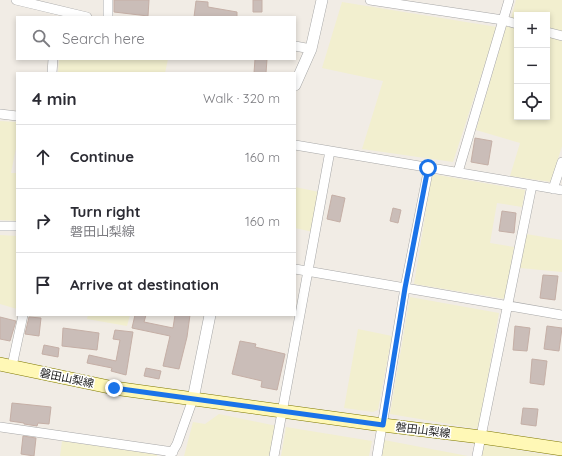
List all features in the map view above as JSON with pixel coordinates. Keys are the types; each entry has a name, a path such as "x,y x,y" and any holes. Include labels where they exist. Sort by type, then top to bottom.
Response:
{"main road":[{"name":"磐田山梨線","path":"6,365 114,388 562,449"}],"street":[{"path":"16,0 30,1 58,14 77,16"},
{"path":"108,0 108,16"},
{"path":"296,83 311,49 322,0"},
{"path":"370,0 503,20 514,23"},
{"path":"458,172 509,0"},
{"path":"550,33 562,36"},
{"path":"296,46 311,49"},
{"path":"52,72 54,60"},
{"path":"0,114 16,116"},
{"path":"296,145 558,190 562,162"},
{"path":"274,456 330,151"},
{"path":"377,456 405,288 428,168"},
{"path":"477,456 532,185"},
{"path":"0,226 16,226"},
{"path":"296,269 562,315"},
{"path":"6,365 23,316"},
{"path":"0,427 172,454 178,444 193,399 210,316"}],"shaded area":[{"path":"516,0 562,0 562,32 550,29 550,12 514,12 514,19 511,18"},
{"path":"342,2 497,27 453,162 362,149 383,81 322,68"},
{"path":"506,26 514,28 514,120 550,120 550,37 562,40 562,146 551,182 510,176 520,143 476,130"},
{"path":"59,60 168,60 165,72 58,72"},
{"path":"0,121 16,122 16,148 11,173 16,173 16,221 0,220"},
{"path":"432,174 525,190 522,207 497,203 490,243 514,247 505,299 414,284"},
{"path":"296,187 319,192 313,232 296,228"},
{"path":"526,234 562,240 562,272 520,268"},
{"path":"0,235 16,236 16,309 0,304"},
{"path":"410,297 499,313 479,429 390,414"},
{"path":"88,316 130,316 127,326 87,319"},
{"path":"358,329 392,336 378,410 373,412 344,408"},
{"path":"219,414 277,426 271,456 184,456 193,422 205,424"},
{"path":"286,427 372,441 369,456 281,456"},
{"path":"384,440 468,456 382,456"},
{"path":"62,441 157,454 157,456 60,456"},
{"path":"484,444 550,456 482,456"}],"building":[{"path":"114,0 149,0 148,16 114,12"},
{"path":"253,0 262,0 262,12 253,12"},
{"path":"196,1 208,2 208,7 237,12 237,16 194,16"},
{"path":"255,60 267,60 266,72 254,72"},
{"path":"475,138 492,141 488,165 471,162"},
{"path":"332,195 345,198 340,222 327,219"},
{"path":"393,208 401,210 398,223 390,221"},
{"path":"502,211 516,213 514,233 499,231"},
{"path":"543,275 558,276 555,300 540,298"},
{"path":"135,316 146,316 144,322 173,328 175,316 190,316 187,337 179,369 163,366 170,336 132,328"},
{"path":"0,317 16,321 10,341 0,339"},
{"path":"29,317 41,318 39,336 25,334"},
{"path":"515,326 530,328 527,351 513,350"},
{"path":"547,326 562,328 559,351 544,349"},
{"path":"63,328 99,333 97,350 62,346"},
{"path":"115,330 133,332 126,375 111,371 112,368 87,363 89,355 116,361 120,340 113,339"},
{"path":"240,341 256,344 255,347 285,354 277,390 261,387 262,381 232,374"},
{"path":"44,345 59,348 58,357 42,354"},
{"path":"532,359 547,361 544,385 530,383"},
{"path":"146,368 161,371 159,379 144,376"},
{"path":"12,403 51,407 49,424 38,423 37,426 10,421"},
{"path":"523,408 538,409 536,426 521,424"},
{"path":"23,436 36,438 34,456 21,454"}],"route":[{"path":"114,388 383,425 405,288 428,168"}]}
